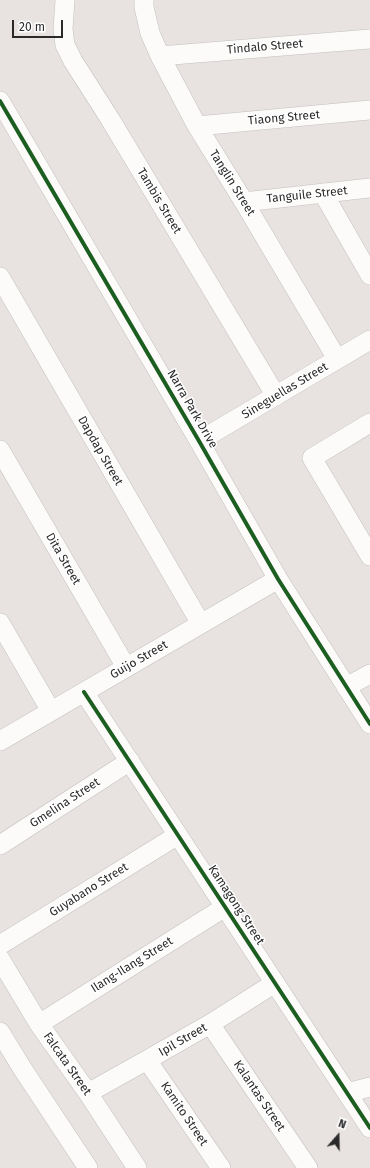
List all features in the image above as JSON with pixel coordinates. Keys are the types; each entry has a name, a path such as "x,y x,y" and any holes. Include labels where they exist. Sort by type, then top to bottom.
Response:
{"street":[{"name":"Tambis Street","path":"65,0 63,29 65,45 73,61 110,119 276,396"},
{"name":"Tanglin Street","path":"144,0 144,7 150,33 160,56 197,126 337,359"},
{"name":"Tindalo Street","path":"160,56 370,39"},
{"name":"Narra Park Drive","path":"1,105 199,441 278,579 370,724"},
{"name":"Tiaong Street","path":"197,126 370,110"},
{"name":"Tanguile Street","path":"244,202 370,188"},
{"path":"323,193 370,275"},
{"name":"Dapdap Street","path":"0,277 201,624"},
{"name":"Sineguellas Street","path":"199,441 370,340"},
{"path":"370,423 312,458 370,556"},
{"name":"Dita Street","path":"0,450 126,667"},
{"name":"Guijo Street","path":"0,741 278,579"},
{"path":"0,623 51,711"},
{"path":"346,687 370,674"},
{"name":"Kamagong Street","path":"84,692 370,1128"},
{"name":"Gmelina Street","path":"0,845 130,762"},
{"name":"Guyabano Street","path":"0,945 178,835"},
{"name":"Ilang-Ilang Street","path":"39,1024 225,907"},
{"name":"Falcata Street","path":"0,959 39,1024 88,1092 137,1168"},
{"name":"Ipil Street","path":"88,1092 210,1024 275,983"},
{"name":"Kalantas Street","path":"210,1024 308,1168"},
{"path":"0,1032 88,1168"},
{"name":"Kamito Street","path":"147,1060 221,1168"},
{"path":"347,1093 370,1087"}],"cycle path":[{"path":"0,101 278,579 370,724"},
{"path":"84,692 370,1128"}]}
